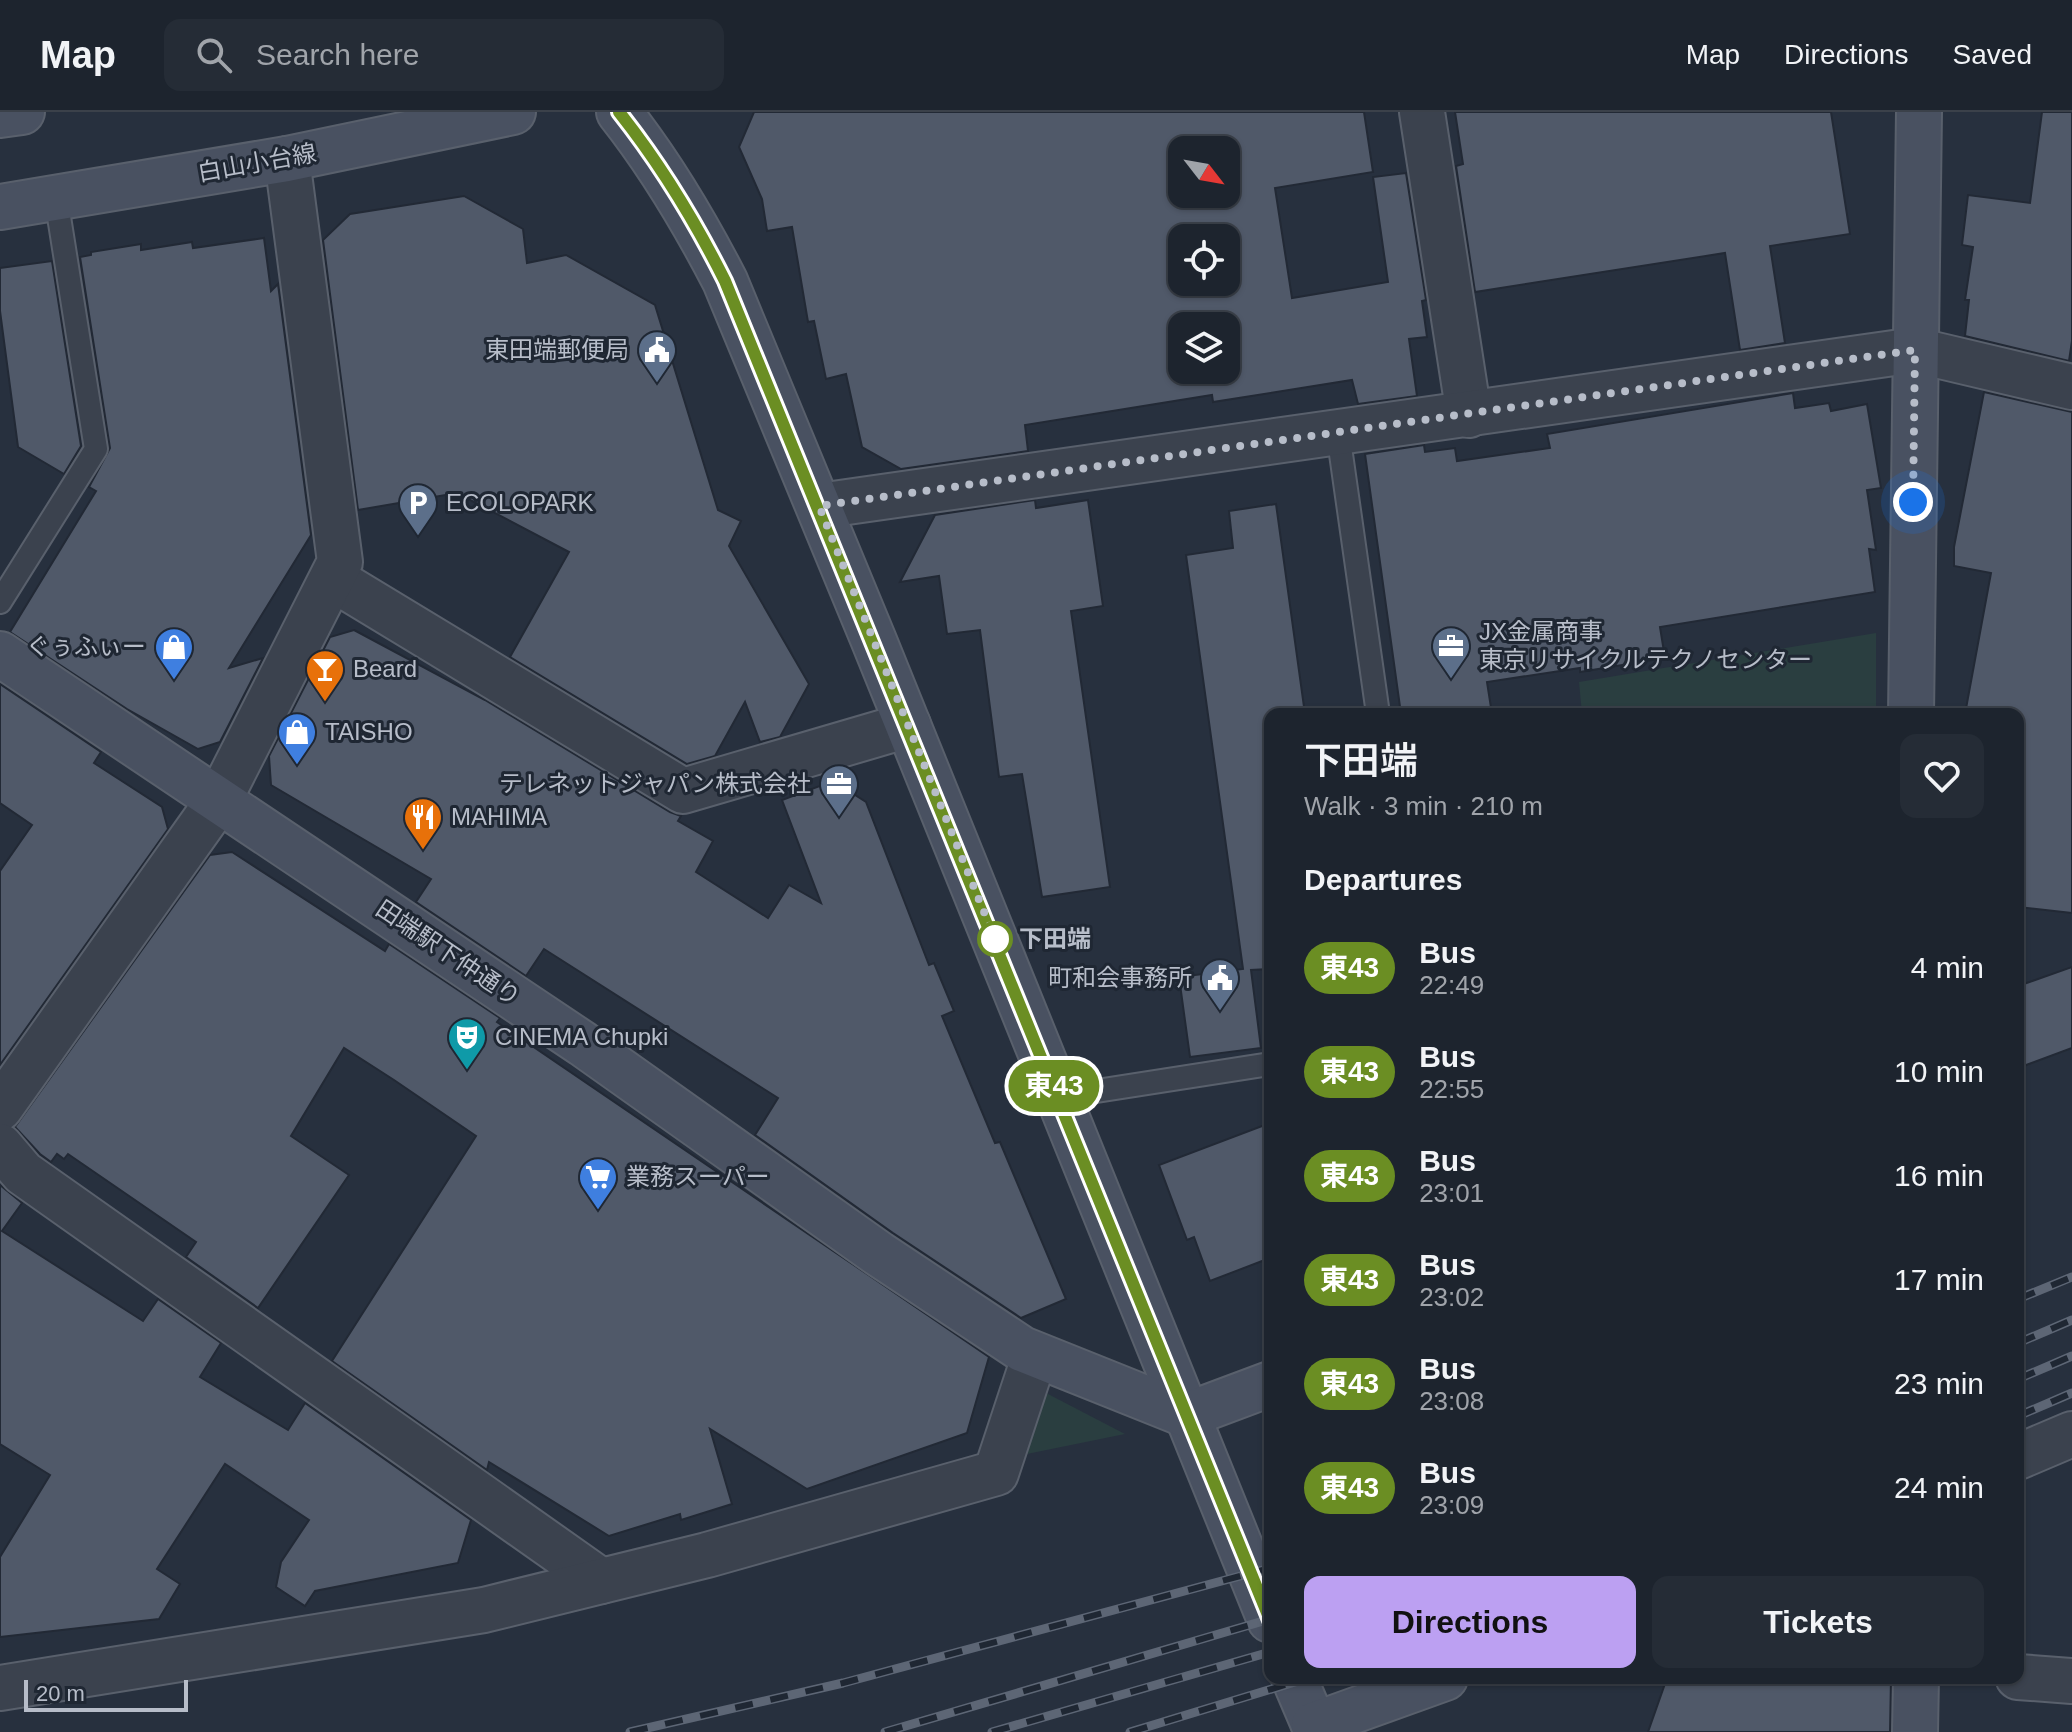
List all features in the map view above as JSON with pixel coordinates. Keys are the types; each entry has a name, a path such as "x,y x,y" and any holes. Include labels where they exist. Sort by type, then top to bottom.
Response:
{"street":[{"path":"0,115 22,112"},
{"name":"白山小台線","path":"0,207 287,159 513,112"},
{"path":"619,112 656,159 725,281 1264,1605"},
{"path":"1422,112 1469,415"},
{"path":"1911,708 1919,112"},
{"path":"0,1108 219,800 340,562 287,159"},
{"path":"819,506 1915,350 2072,387"},
{"path":"333,579 683,791 908,725"},
{"name":"田端駅下仲通り","path":"0,654 583,1044 879,1254 1035,1355 1187,1415"},
{"path":"0,1146 23,1173 601,1581"},
{"path":"0,1688 484,1610 707,1555 996,1473 1035,1355"},
{"path":"1187,1415 1264,1386"},
{"path":"2024,1454 2072,1434"},
{"path":"2024,1677 2072,1681"},
{"path":"1296,1684 1308,1730 1429,1684"},
{"path":"1915,1732 1916,1684"}],"lane":[{"path":"0,602 96,449 56,198"},
{"path":"1338,433 1377,708"},
{"path":"1058,1097 1264,1065"}],"green space":[{"path":"1876,633 1876,708 1581,708 1579,682"},
{"path":"1048,1394 1125,1434 1017,1456 1031,1403"}],"building":[{"path":"754,112 1364,112 1373,172 1275,188 1292,298 1388,282 1373,177 1406,173 1426,300 1422,301 1427,337 1409,339 1417,396 1358,404 1352,380 1213,402 1212,395 1025,425 1028,451 901,469 862,447 846,374 826,379 814,321 808,322 792,227 767,231 762,199 739,147"},
{"path":"1455,112 1831,112 1850,234 1770,246 1785,343 1740,350 1725,253 1475,292 1456,166 1463,164"},
{"path":"2042,112 2072,112 2072,341 2069,361 1965,336 1969,300 1965,300 1973,247 1962,245 1968,195 2030,203"},
{"path":"464,196 523,229 527,263 566,255 655,305 718,510 741,521 729,546 809,684 780,737 760,742 745,702 715,756 687,764 510,657 569,552 457,493 358,510 323,240 350,214"},
{"path":"264,238 271,291 278,284 311,535 229,668 263,658 220,742 198,749 127,709 10,632 96,491 89,487 110,448 80,257 91,255 91,252 141,244 141,250 192,242 193,248"},
{"path":"52,261 81,446 64,474 18,447 0,311 0,268"},
{"path":"1984,392 2072,412 2072,913 2024,908 2024,708 1966,708 1991,573 1954,566 1954,547"},
{"path":"1793,393 1795,408 1829,403 1831,411 1867,404 1881,488 1867,490 1876,550 1869,549 1875,592 1660,627 1665,658 1580,672 1580,668 1487,682 1491,708 1400,708 1365,454 1424,445 1425,452 1455,448 1457,461 1550,448 1547,434"},
{"path":"1035,500 1036,508 1088,500 1103,606 1071,611 1110,887 1042,897 1022,774 999,777 980,630 947,634 939,576 900,582 935,515"},
{"path":"1276,504 1304,708 1264,708 1264,969 1251,970 1261,1048 1190,1057 1179,977 1243,969 1186,555 1233,548 1229,511"},
{"path":"354,630 485,700 681,816 678,821 713,841 696,872 768,918 789,885 821,903 782,800 833,781 866,802 929,965 934,963 954,1011 942,1016 995,1143 1000,1142 1066,1299 1021,1318 893,1233 755,1135 778,1098 544,949 526,976 416,902 431,879 271,785 269,756 330,637"},
{"path":"0,684 101,752 94,763 162,807 168,829 0,1065 0,871 32,825 0,803"},
{"path":"232,852 385,951 389,944 500,1018 497,1022 989,1357 967,1433 807,1489 710,1429 732,1504 681,1520 680,1514 609,1536 489,1462 487,1470 332,1361 476,1136 394,1080 344,1048 291,1136 349,1175 258,1308 186,1257 196,1242 68,1154 64,1159 57,1154 51,1162 40,1154 15,1127 210,855"},
{"path":"2072,967 2072,1048 2024,1066 2024,984"},
{"path":"1264,1125 1264,1260 1210,1281 1194,1237 1187,1240 1159,1165"},
{"path":"0,1185 22,1203 2,1231 143,1321 158,1299 221,1343 200,1377 288,1430 305,1403 471,1520 458,1563 315,1591 305,1606 276,1587 281,1562 309,1520 225,1464 157,1569 180,1584 159,1619 0,1637 0,1557 50,1475 0,1444"},
{"path":"1665,1684 1891,1684 1890,1732 1648,1732"}],"railway":[{"path":"2024,1297 2072,1277"},
{"path":"2024,1340 2072,1320"},
{"path":"2024,1376 2072,1356"},
{"path":"2024,1413 2072,1393"},
{"path":"630,1732 843,1683 1264,1570"},
{"path":"885,1732 1264,1621"},
{"path":"992,1732 1264,1654"},
{"path":"1130,1732 1288,1684"}],"bus line":[{"name":"東43","path":"619,112 656,159 697,225 725,281 1264,1606"}],"place":[{"name":"東田端郵便局","path":"657,384"},
{"name":"ECOLOPARK","path":"418,537"},
{"name":"JX金属商事 東京リサイクルテクノセンター","path":"1451,680"},
{"name":"ぐぅふぃー","path":"174,681"},
{"name":"Beard","path":"325,703"},
{"name":"TAISHO","path":"297,766"},
{"name":"テレネットジャパン株式会社","path":"839,818"},
{"name":"MAHIMA","path":"423,851"},
{"name":"下田端","path":"995,939"},
{"name":"町和会事務所","path":"1220,1012"},
{"name":"CINEMA Chupki","path":"467,1071"},
{"name":"業務スーパー","path":"598,1211"}],"route":[{"path":"995,939 819,506 1915,350 1913,502"}]}
